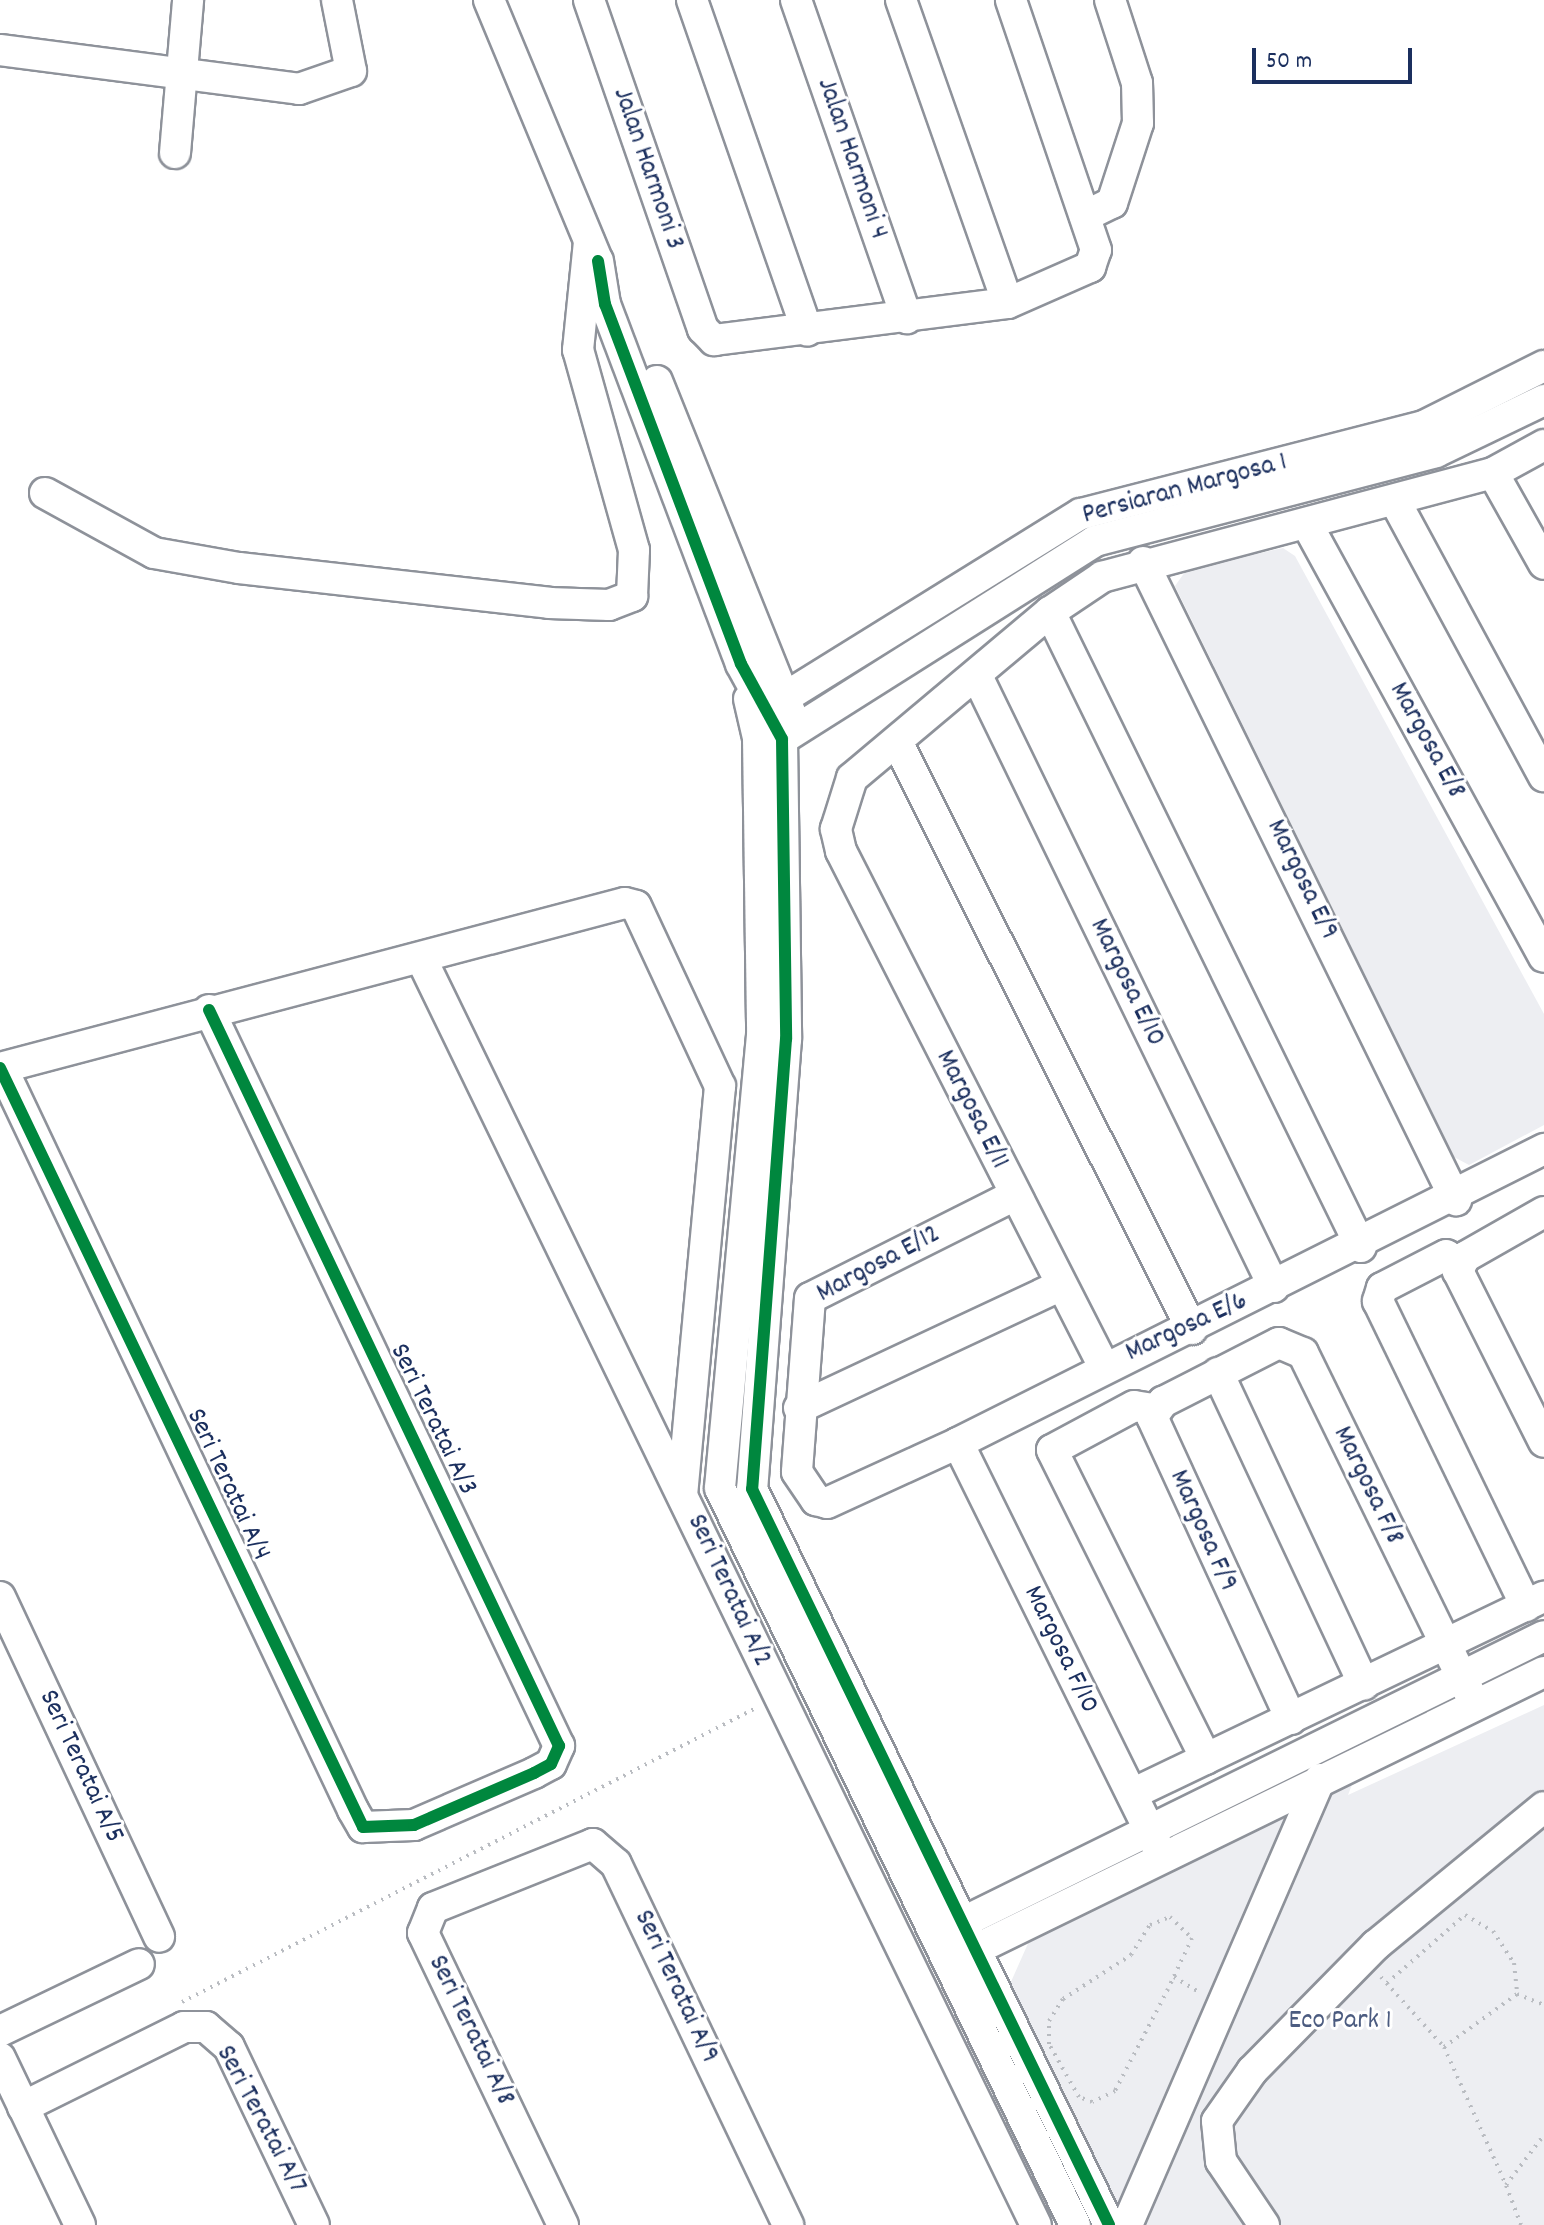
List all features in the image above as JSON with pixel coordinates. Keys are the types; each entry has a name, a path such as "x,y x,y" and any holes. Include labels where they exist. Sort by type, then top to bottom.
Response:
{"street":[{"path":"175,153 188,0"},
{"path":"0,50 299,89 351,71 337,0"},
{"path":"489,0 593,251 646,352 755,664 781,716 786,1039 752,1489 754,1528 952,1944 1075,2225"},
{"name":"Jalan Harmoni 3","path":"589,0 708,337 807,331"},
{"path":"692,0 807,331 1008,303 1090,267 1096,250 1011,0"},
{"name":"Jalan Harmoni 4","path":"796,0 907,318"},
{"path":"901,0 1008,303"},
{"path":"1085,216 1112,203 1138,123 1137,83 1110,0"},
{"path":"45,493 154,553 239,568 549,603 609,605 632,596 634,550 578,350 593,251"},
{"name":"Persiaran Margosa 1","path":"781,716 1095,541 1216,495 1424,426 1544,366"},
{"name":"Persiaran Margosa 1","path":"781,716 1081,514 1216,495 1436,452 1544,400"},
{"path":"1192,1329 897,742 978,678 1050,612 1102,577 1143,562 1308,526 1493,473 1544,445"},
{"path":"1493,473 1544,564"},
{"path":"1216,495 1225,542"},
{"path":"1395,501 1544,776"},
{"name":"Margosa E/8","path":"1308,526 1544,957"},
{"name":"Margosa E/9","path":"1143,562 1456,1200"},
{"path":"1050,612 1361,1247"},
{"path":"755,664 781,716"},
{"name":"Margosa E/10","path":"978,678 1274,1287"},
{"name":"Margosa E/11","path":"897,742 852,778 836,829 841,851 1104,1367"},
{"path":"1,1068 209,1010 636,906 720,1086 682,1493"},
{"name":"Seri Teratai A/2","path":"421,958 1036,2225"},
{"name":"Seri Teratai A/3","path":"209,1010 554,1730 559,1746 551,1764 465,1809"},
{"name":"Seri Teratai A/4","path":"1,1068 363,1827 397,1829 465,1809"},
{"name":"Margosa E/6","path":"827,1503 958,1443 1104,1367 1192,1329 1361,1247 1456,1200 1544,1149"},
{"name":"Margosa E/12","path":"827,1503 806,1491 797,1472 799,1408 810,1298 1015,1195"},
{"path":"1458,1263 1540,1225"},
{"path":"1132,1794 1535,1602 1378,1301 1382,1288 1446,1255 1458,1263 1544,1442"},
{"path":"799,1408 1061,1285"},
{"name":"Margosa F/8","path":"1218,1373 1279,1343 1303,1353 1475,1704"},
{"path":"1206,1759 1052,1450 1134,1406 1153,1409 1218,1373 1364,1685"},
{"name":"Margosa F/9","path":"1153,1409 1291,1719"},
{"name":"Margosa F/10","path":"958,1443 1157,1845"},
{"name":"Seri Teratai A/5","path":"0,1597 159,1937"},
{"path":"952,1944 1157,1845 1461,1674 1544,1636"},
{"path":"1157,1845 1320,1779 1544,1672"},
{"path":"1127,2225 1320,1779"},
{"path":"1264,2225 1221,2161 1217,2121 1252,2071 1362,1959 1544,1807"},
{"name":"Seri Teratai A/9","path":"505,1876 579,1844 606,1849 788,2225"},
{"name":"Seri Teratai A/8","path":"505,1876 433,1908 423,1933 563,2225"},
{"path":"952,1944 1109,2225"},
{"path":"0,2031 139,1964"},
{"name":"Seri Teratai A/7","path":"23,2107 184,2027 206,2027 229,2047 314,2225"},
{"path":"0,2058 80,2225"}],"path":[{"path":"177,2004 778,1697"},
{"path":"1387,1983 1465,1915 1493,1931 1514,1963 1517,1994"},
{"path":"1170,1917 1192,1938 1174,1977 1115,2091 1092,2102 1079,2097 1049,2044 1049,2021 1063,1999 1131,1955 1150,1925 1170,1917"},
{"path":"1362,1959 1444,2047 1521,2225"},
{"path":"1174,1977 1222,2006"},
{"path":"1517,1994 1544,2005"},
{"path":"1444,2047 1517,1994"},
{"path":"1506,2185 1544,2135"}],"green space":[{"path":"1283,548 1295,556 1544,1014 1544,1125 1469,1165 1454,1157 1175,586 1187,569"},
{"name":"Eco Park 1","path":"1544,1705 1544,2225 1124,2225 1010,1984 1030,1939 1353,1782 1348,1795"}],"cycle path":[{"path":"598,261 605,304 741,664 782,739 786,1039 752,1489 1109,2225"},
{"path":"0,1068 363,1827 414,1825 551,1764 559,1746 209,1010"}]}
